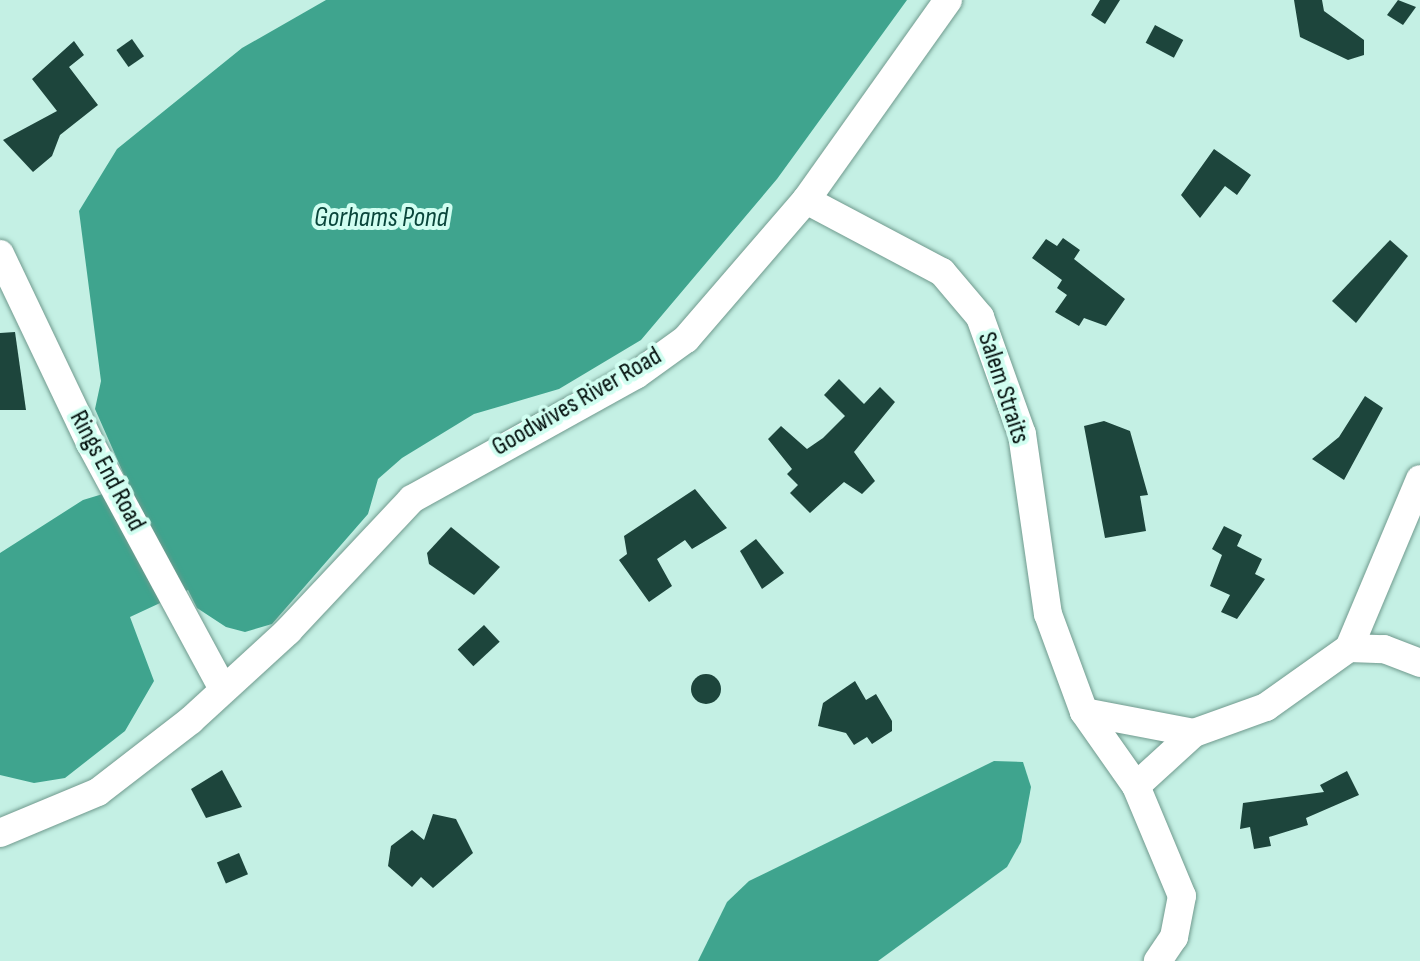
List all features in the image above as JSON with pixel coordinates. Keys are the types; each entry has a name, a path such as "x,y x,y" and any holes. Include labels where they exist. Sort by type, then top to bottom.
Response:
{"street":[{"name":"Goodwives River Road","path":"0,833 98,792 191,720 221,685 288,631 412,499 636,375 686,339 806,200 948,0"},
{"name":"Salem Straits","path":"806,200 942,272 980,317 1022,434 1048,614 1084,712 1136,786 1182,896 1174,937 1158,961"},
{"name":"Rings End Road","path":"0,254 90,443 221,685"},
{"path":"1136,786 1194,733 1266,707 1349,648 1420,479"},
{"path":"1349,648 1384,649 1420,663"},
{"path":"1084,712 1194,733"}],"water":[{"name":"Gorhams Pond","path":"326,0 907,0 777,179 641,340 559,389 474,414 402,458 378,479 368,514 272,624 245,632 226,627 197,608 188,590 130,617 154,681 125,731 65,778 34,783 0,775 0,553 83,500 129,486 95,409 101,381 79,211 117,149 242,48"},
{"path":"994,761 1023,762 1031,787 1021,842 1007,867 878,961 698,961 727,902 749,881"}],"building":[{"path":"1100,0 1120,0 1105,24 1091,15"},
{"path":"1294,0 1322,0 1324,11 1364,40 1364,55 1348,60 1300,37"},
{"path":"1398,0 1416,7 1403,25 1387,15"},
{"path":"1155,25 1183,40 1174,58 1146,43"},
{"path":"132,39 144,56 128,67 116,50"},
{"path":"74,41 84,55 69,67 98,105 60,135 52,156 33,172 3,140 57,111 32,79"},
{"path":"1214,149 1251,175 1237,195 1225,186 1200,218 1181,195"},
{"path":"1063,238 1080,250 1074,259 1125,299 1106,326 1084,318 1079,326 1055,312 1067,295 1057,288 1062,280 1032,258 1046,239 1057,246"},
{"path":"1390,240 1408,256 1356,323 1332,301"},
{"path":"15,332 26,410 0,410 0,333"},
{"path":"839,379 864,404 880,387 895,402 854,452 875,481 862,494 844,482 810,513 790,493 798,485 787,474 792,469 768,439 781,426 807,449 823,438 845,416 824,395"},
{"path":"1365,396 1383,408 1344,480 1312,459 1339,437"},
{"path":"1104,421 1130,431 1148,495 1140,496 1146,531 1105,538 1084,426"},
{"path":"695,489 727,528 692,549 685,540 657,559 672,586 649,602 619,560 627,554 624,536"},
{"path":"1224,526 1242,535 1237,546 1262,559 1255,574 1265,579 1237,619 1221,612 1230,595 1210,586 1222,555 1212,549"},
{"path":"451,527 500,567 474,595 429,564 427,553"},
{"path":"756,539 784,573 762,589 740,551"},
{"path":"484,625 500,642 473,666 458,650"},
{"path":"706,674 717,678 721,689 717,700 706,704 695,700 691,689 695,678"},
{"path":"855,681 866,700 876,694 892,721 892,731 872,744 867,737 854,745 846,733 818,726 823,703"},
{"path":"222,770 242,807 206,818 191,789"},
{"path":"1347,771 1359,795 1306,818 1308,825 1269,837 1271,846 1254,849 1250,827 1240,829 1243,803 1324,792 1320,785"},
{"path":"433,814 456,819 473,853 433,888 421,877 412,887 388,866 391,846 412,830 424,840"},
{"path":"239,853 248,874 226,884 217,862"}]}
